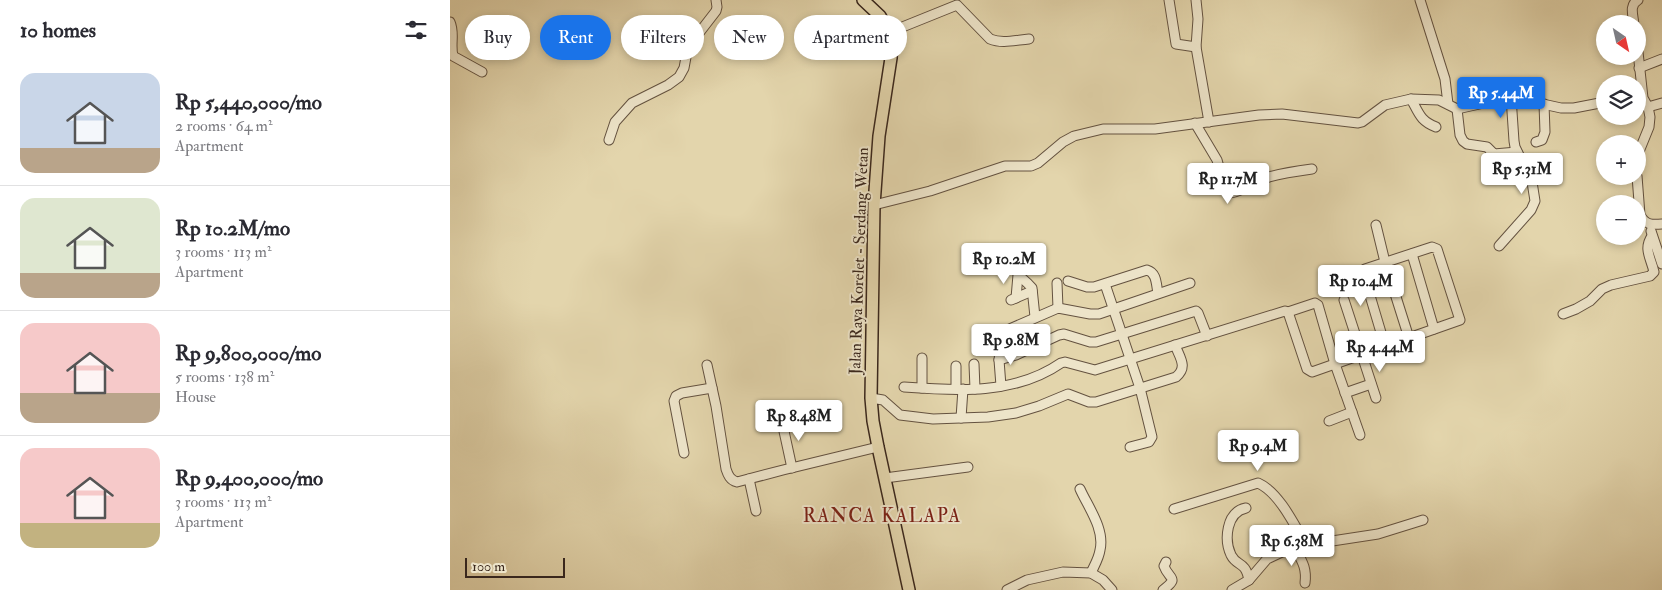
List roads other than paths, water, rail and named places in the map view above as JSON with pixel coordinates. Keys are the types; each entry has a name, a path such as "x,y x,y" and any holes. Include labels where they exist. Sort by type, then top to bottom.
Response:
{"main road":[{"path":"863,0 879,15"},
{"name":"Jalan Raya Korelet - Serdang Wetan","path":"891,60 879,136 874,205 871,398 878,447 908,590"}],"street":[{"path":"608,140 615,122 632,103 638,98 668,85 682,73 689,41 716,11 716,0"},
{"path":"1169,0 1176,44 1196,49"},
{"path":"1196,0 1198,19 1196,49 1208,118"},
{"path":"1420,0 1463,141 1467,144 1487,147 1494,154 1518,152"},
{"path":"1633,15 1633,3 1638,0"},
{"path":"907,25 956,5 990,39 1004,42 1029,39"},
{"path":"450,22 453,30 451,49 453,56 482,72"},
{"path":"1640,68 1662,59"},
{"path":"1640,65 1640,75"},
{"path":"1499,246 1531,210 1535,202 1532,182 1514,141 1511,97"},
{"path":"874,205 930,191 1005,166 1031,166 1038,163 1063,142 1074,136 1103,129 1155,130 1195,124 1208,118 1282,114 1358,123 1386,105 1412,99 1439,100 1452,107 1511,97 1561,108 1574,108 1596,104"},
{"path":"1412,99 1425,122 1436,127"},
{"path":"1536,142 1542,140 1545,132 1544,104"},
{"path":"1646,104 1648,107 1649,127 1646,135"},
{"path":"1648,107 1662,104"},
{"path":"1195,124 1217,160 1225,188 1229,193 1239,191 1254,183 1280,174 1312,169"},
{"path":"1638,185 1640,215 1649,225 1662,264"},
{"path":"1649,225 1662,224"},
{"path":"1376,225 1385,262 1409,338"},
{"path":"1563,314 1590,301 1602,289 1611,285 1650,276 1654,272 1647,248 1652,236"},
{"path":"1288,312 1307,369 1312,372 1458,322 1460,318 1437,249 1432,247 1369,266 1363,272 1386,346"},
{"path":"1412,254 1434,329"},
{"path":"1018,256 1018,276 1013,299 1032,291"},
{"path":"1068,281 1087,287 1106,284 1147,270 1155,276 1158,293"},
{"path":"1018,276 1030,286 1035,317"},
{"path":"1057,283 1058,308"},
{"path":"1001,386 999,360 1002,334 1005,331 1058,308 1094,315 1190,283"},
{"path":"1106,284 1140,388 1152,437 1149,442 1130,447"},
{"path":"1344,300 1376,398"},
{"path":"904,387 975,389 1001,386 1028,380 1065,362 1095,370 1315,303 1317,304 1335,364 1360,435"},
{"path":"999,360 1016,355 1059,335 1064,334 1096,342 1196,311 1207,336"},
{"path":"871,398 883,400 900,415 933,419 988,417 1016,413 1068,394 1088,402 1096,402 1176,377 1181,372 1183,366 1175,346"},
{"path":"922,358 922,388"},
{"path":"707,364 728,475 737,482 878,447"},
{"path":"974,364 975,389"},
{"path":"956,366 960,389 961,418"},
{"path":"1345,393 1371,384"},
{"path":"684,453 674,401 676,396 682,393 712,388"},
{"path":"1329,421 1352,412"},
{"path":"782,422 792,468"},
{"path":"885,478 968,467"},
{"path":"749,479 756,511"},
{"path":"1174,509 1258,483 1280,502 1306,545"},
{"path":"1080,489 1094,516 1101,541 1100,551 1091,573"},
{"path":"1246,508 1233,516 1229,525 1228,541 1233,558 1246,568 1249,580"},
{"path":"1237,589 1249,580 1267,559 1282,552 1306,545 1378,534 1423,520"},
{"path":"1295,548 1305,567 1305,583"},
{"path":"1163,590 1173,581 1173,578 1165,569 1166,562"},
{"path":"1007,590 1027,580 1063,572 1091,573 1103,580 1112,590"}],"district":[{"name":"RANCA KALAPA","path":"882,516"}]}
